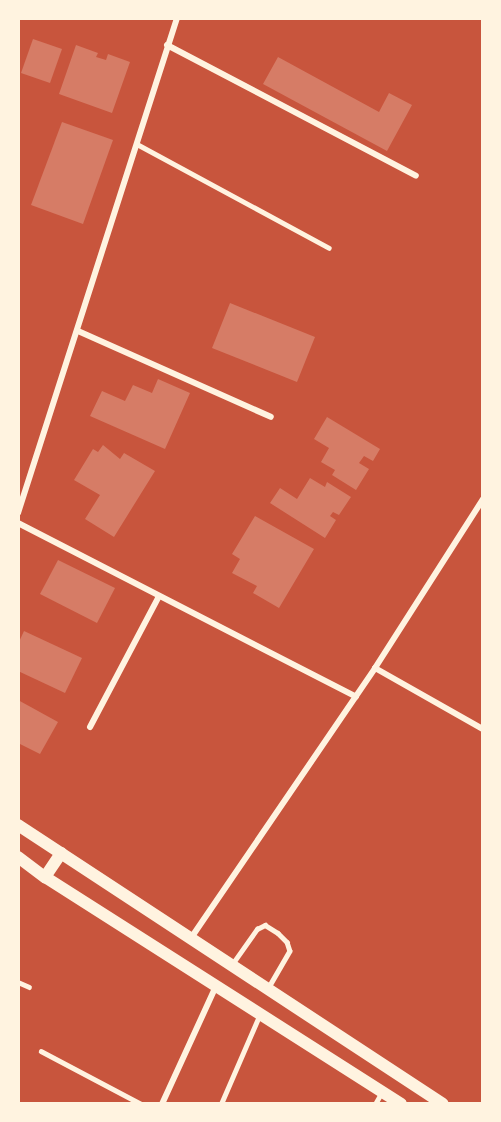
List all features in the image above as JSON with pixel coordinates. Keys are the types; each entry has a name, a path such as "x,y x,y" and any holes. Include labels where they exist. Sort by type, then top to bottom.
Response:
{"main road":[{"path":"18,825 443,1104"},
{"path":"45,877 61,853"},
{"path":"18,857 45,877 401,1104"}],"street":[{"path":"18,513 177,18"},
{"path":"167,45 416,176"},
{"path":"78,331 271,417"},
{"path":"191,939 356,697 483,499"},
{"path":"18,523 356,697"},
{"path":"90,727 159,596"},
{"path":"375,668 483,729"},
{"path":"162,1104 216,986"}],"lane":[{"path":"137,144 329,248"},
{"path":"232,965 256,929 265,925 278,933 287,942 290,951 268,989"},
{"path":"18,982 29,987"},
{"path":"221,1104 260,1013"},
{"path":"41,1051 141,1104"},
{"path":"375,1104 382,1092"}],"building":[{"path":"33,39 62,49 50,83 21,73"},
{"path":"76,45 98,53 96,57 106,60 108,54 130,62 112,113 59,94"},
{"path":"278,57 379,112 389,93 412,105 387,151 263,84"},
{"path":"62,122 113,140 83,224 31,205"},
{"path":"230,303 315,337 297,382 212,348"},
{"path":"158,379 190,393 165,449 90,416 102,391 125,401 133,385 152,393"},
{"path":"327,417 380,449 373,461 364,456 359,463 369,469 356,490 332,475 335,470 321,462 329,448 314,439"},
{"path":"103,445 120,459 124,453 155,471 114,537 85,519 100,495 74,480 93,449 98,452"},
{"path":"310,478 325,487 327,482 351,497 339,515 333,512 330,516 336,520 325,538 270,503 280,488 297,499"},
{"path":"255,516 314,549 279,608 253,593 257,586 232,573 240,559 232,554"},
{"path":"58,560 115,588 97,623 40,594"},
{"path":"24,631 82,658 65,693 18,671 18,644"},
{"path":"18,700 58,722 40,754 18,743"}]}
